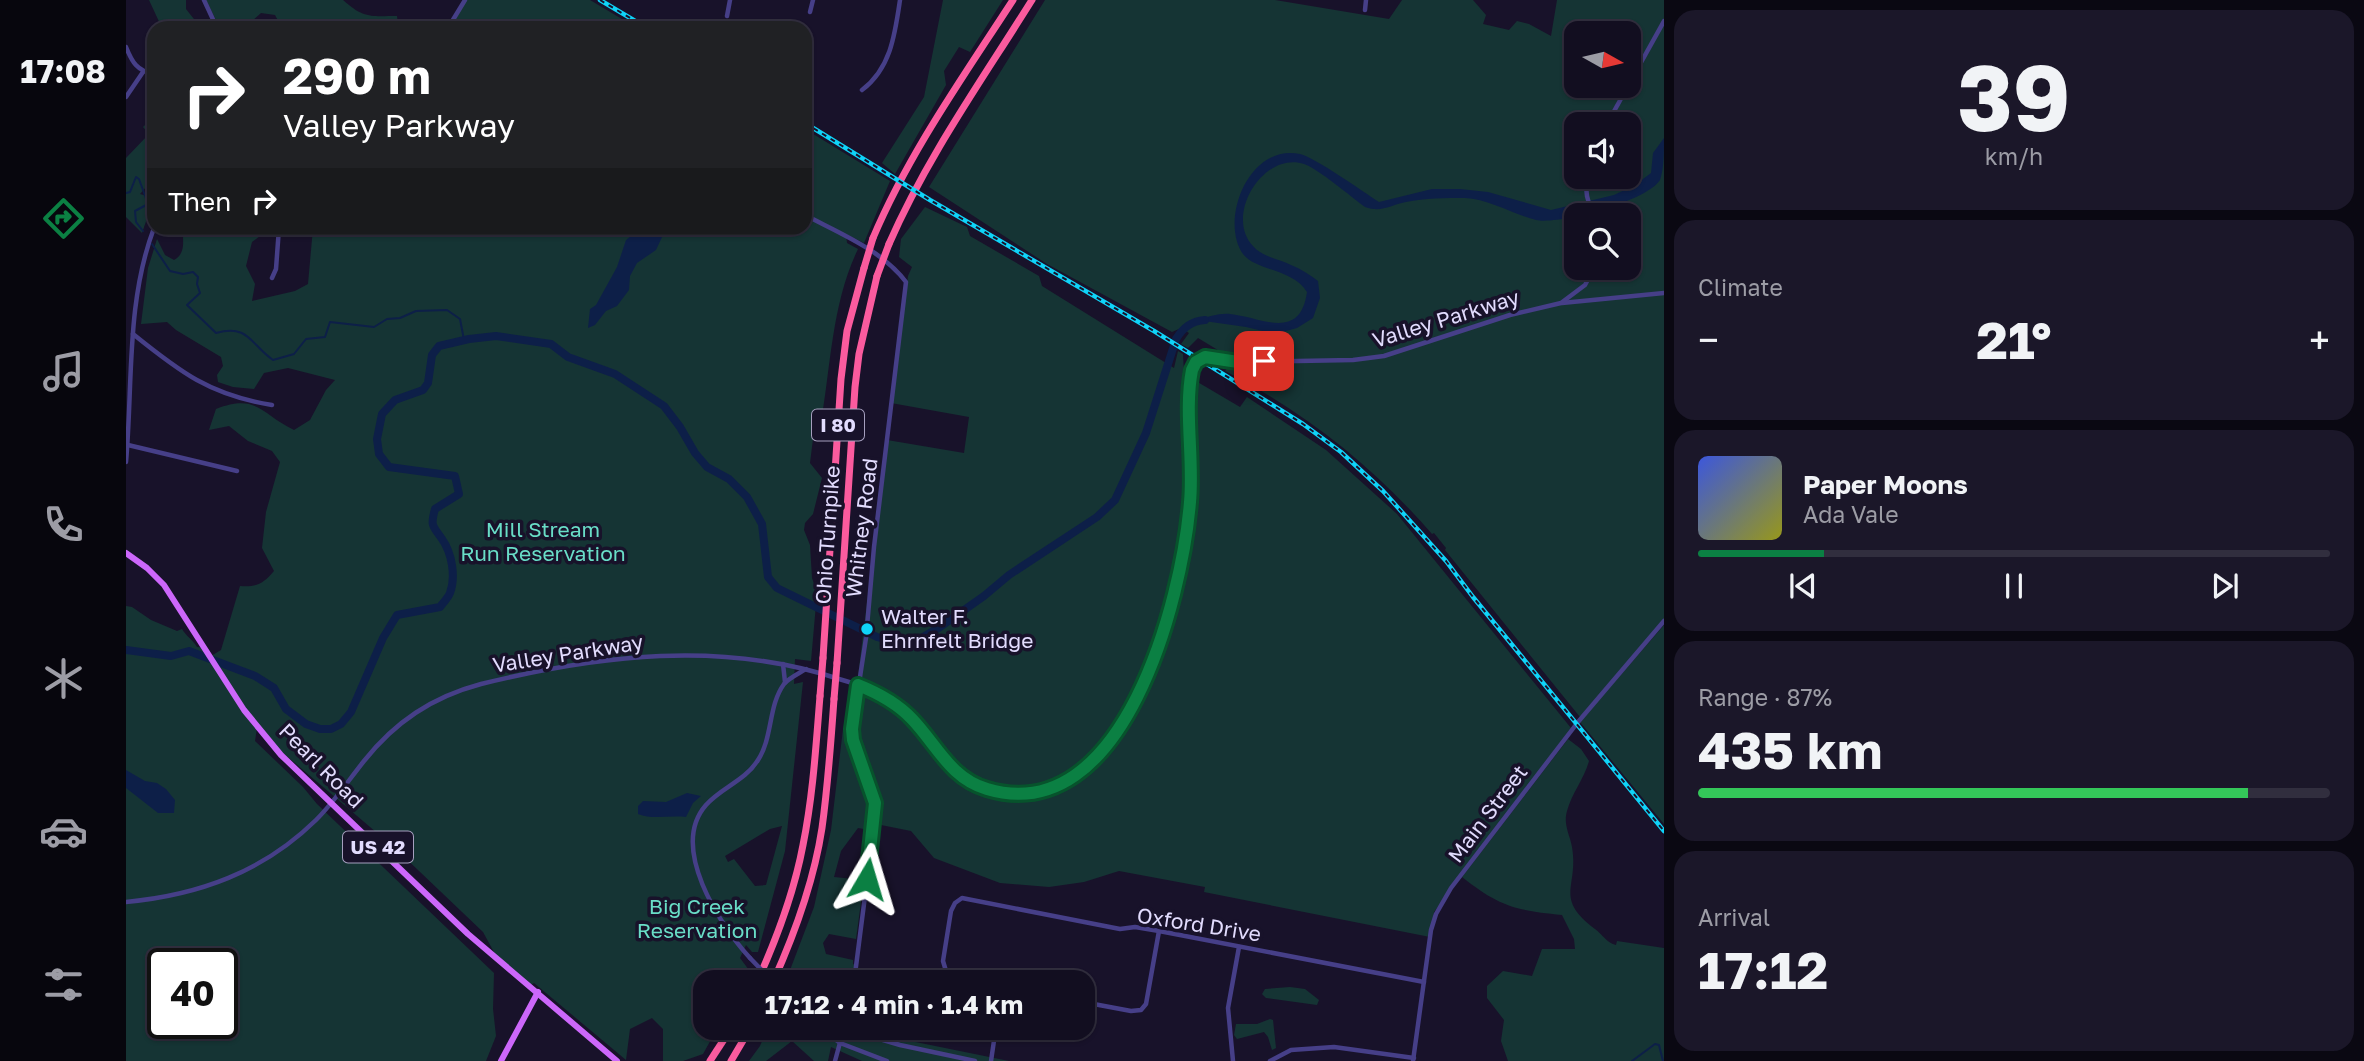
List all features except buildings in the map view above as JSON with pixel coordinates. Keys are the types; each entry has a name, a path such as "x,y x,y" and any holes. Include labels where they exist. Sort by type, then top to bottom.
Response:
{"highway":[{"name":"Ohio Turnpike","path":"762,970 787,906 803,845 811,797 841,379 847,331 873,238 890,198 914,155 1013,0"},
{"name":"Ohio Turnpike","path":"778,970 789,947 808,888 822,831 839,640 855,387 859,354 877,276 907,203 928,164 1032,0"},
{"path":"710,1061 724,1040"},
{"path":"732,1061 744,1040"}],"main road":[{"name":"Pearl Road","path":"126,553 164,585 244,710 281,755 468,934 617,1061"},
{"path":"501,1061 538,992"}],"street":[{"path":"204,0 214,21"},
{"path":"452,21 465,0"},
{"path":"727,16 730,0"},
{"path":"810,12 813,0"},
{"path":"862,90 873,82 892,48 900,0"},
{"path":"1365,10 1366,0"},
{"path":"1642,61 1664,21"},
{"path":"126,47 133,62 147,73"},
{"path":"126,97 143,72"},
{"name":"Whitney Road","path":"812,219 876,255 900,273 906,282 874,547 866,638 852,729 853,740 875,803 856,970"},
{"path":"126,462 138,278 152,235"},
{"path":"272,278 276,269 278,235"},
{"name":"Valley Parkway","path":"126,902 166,898 225,881 286,846 312,824 398,724 435,700 458,690 531,673 633,657 665,654 715,655 783,663 858,685 886,698 912,719 949,766 971,783 1000,793 1025,795 1048,790 1064,782 1096,757 1122,726 1151,662 1171,606 1181,568 1190,500 1191,377 1196,362 1205,357 1238,362 1368,359 1510,315 1561,303 1588,280"},
{"path":"1585,285 1584,291 1588,299"},
{"path":"1561,303 1664,293"},
{"path":"133,334 187,376 209,388 246,401 272,405"},
{"path":"128,445 237,471"},
{"name":"Main Street","path":"1414,1059 1436,914 1451,888 1578,722 1664,621"},
{"path":"783,663 785,682"},
{"path":"762,970 728,931 703,883 695,866 692,836 699,814 707,804 746,775 759,759 774,704 785,682 806,669"},
{"name":"Oxford Drive","path":"946,970 943,961 951,911 954,903 962,898 1120,929 1135,927 1159,931 1424,982"},
{"path":"1095,1004 1132,1011 1141,1010 1146,1004 1159,931"},
{"path":"1233,1061 1228,1008 1230,985 1239,947"},
{"path":"836,1040 887,1061"},
{"path":"835,1061 840,1040"},
{"path":"883,1040 975,1061"},
{"path":"991,1061 994,1040"},
{"path":"1270,1061 1290,1050 1323,1047 1414,1059"}],"green space":[{"path":"149,0 186,0 186,9 195,21 159,21"},
{"path":"206,0 343,0 357,11 368,15 397,16 398,21 278,21 275,15 261,13 252,21 216,21"},
{"path":"465,0 590,0 625,21 452,21"},
{"path":"943,0 1003,0 970,52 959,47 944,71 946,85 895,174 882,163 924,97"},
{"path":"1045,0 1275,0 1389,19 1402,0 1473,0 1486,15 1483,24 1509,30 1517,21 1551,36 1557,0 1664,0 1664,619 1580,717 1434,533 1432,534 1362,463 1283,404 1225,371 1229,366 1241,364 1198,338 1188,348 1181,344 1189,333 1181,328 1172,332 1047,264 929,187"},
{"name":"Mill Stream Run Reservation","path":"812,133 890,181 864,243 846,234 847,243 858,249 843,291 821,422 814,431 810,463 822,478 813,514 805,523 804,530 810,545 812,578 817,593 811,661 795,659 794,684 803,682 785,851 758,952 752,952 746,945 740,958 749,970 693,970 693,1040 711,1040 703,1054 683,1061 663,1061 663,1029 652,1018 630,1029 626,1060 534,983 528,987 501,965 483,932 397,850 257,728 255,741 494,973 493,1009 496,1036 486,1061 126,1061 126,606 177,631 182,629 197,647 206,648 211,656 221,650 240,586 259,584 274,571 262,548 266,512 280,462 272,451 248,441 229,426 209,430 216,409 241,403 250,404 294,430 310,420 326,390 335,380 288,368 264,373 254,389 218,382 217,375 223,366 221,357 167,322 141,324 148,268 157,239 165,255 174,260 181,254 183,235 262,235 252,242 246,266 255,284 252,301 295,291 308,284 312,235 812,235","holes":["782,826 766,885 755,886 734,859 728,862 725,856 770,829"]},
{"path":"147,136 147,186 140,194 147,196 147,218 142,233 126,217 126,158"},
{"path":"925,207 967,227 970,236 1039,276 1042,286 1174,368 1178,351 1183,354 1184,374 1240,407 1247,397 1326,450 1397,514 1571,728 1434,912 1430,937 1204,892 1205,887 1119,871 1084,882 1049,887 1000,883 934,858 911,831 871,823 870,830 858,828 841,851 834,877 864,880 856,939 829,934 823,943 826,954 853,960 855,970 790,970 814,907 831,830 843,729 850,741 887,440 964,453 969,417 891,403 908,276 912,267 899,257 901,239"},
{"path":"1664,625 1664,824 1580,722"},
{"path":"1568,739 1581,749 1589,761 1566,816 1573,861 1571,900 1582,918 1613,944 1616,945 1617,941 1664,948 1664,1061 1508,1061 1501,1041 1504,1020 1487,998 1487,986 1503,971 1532,976 1542,949 1575,949 1574,939 1562,915 1520,909 1498,901 1462,877"},
{"path":"1265,989 1305,989 1319,1000 1317,1005 1266,998 1262,994"},
{"path":"1273,1020 1276,1048 1272,1050 1264,1032 1237,1039 1234,1035 1236,1024 1257,1024"},
{"path":"763,1040 906,1040 1009,1061 862,1061 831,1047 828,1061 814,1061 792,1041 766,1061 749,1061"}],"water":[{"path":"1664,138 1661,176 1652,188 1621,203 1580,203 1627,189 1641,189 1641,180 1651,173 1653,153"},
{"path":"1282,154 1300,154 1307,157 1379,202 1432,189 1460,189 1488,192 1551,210 1564,207 1564,219 1536,220 1483,201 1465,198 1421,200 1371,209 1311,167 1289,163 1275,167 1262,176 1252,189 1243,219 1245,233 1261,253 1298,268 1318,281 1320,298 1313,318 1297,328 1275,334 1197,320 1226,314 1266,322 1288,322 1296,317 1303,307 1307,292 1301,284 1249,260 1236,239 1237,205 1243,187 1253,172 1266,160"},
{"path":"632,235 663,235 656,250 637,263 630,276 629,290 617,306 606,311 595,325 588,328 590,309 596,305 617,267 626,240"},
{"path":"126,770 166,789 175,800 174,813 158,813 126,788"},
{"path":"687,793 701,796 693,803 686,817 649,817 638,814 638,806 643,801 666,802"}],"waterway":[{"path":"126,193 130,192 136,177 147,201"},
{"path":"143,231 136,222 135,211 147,205"},
{"path":"152,244 170,271 183,274 193,272 198,277 200,293 187,305 216,333 242,333 273,360 294,354 306,339 325,337 330,322 374,327 387,319 400,318 416,311 447,310 460,319 464,340"},
{"path":"126,650 171,656 189,651 255,676 274,688 286,709 306,724 320,729 331,729 341,724 351,712 383,638 397,615 440,607 452,587 451,558 433,526 433,519 435,509 459,494 455,476 389,467 379,454 377,439 382,414 395,400 423,390 428,383 432,355 439,346 496,336 551,344 568,357 615,374 664,406 707,467 729,479 747,497 762,524 768,577 777,588 877,637 899,643 915,642 1097,517 1115,500 1146,433 1176,339 1188,326 1205,320"},
{"path":"1632,1061 1655,1044 1659,1045 1663,1061"}],"railway":[{"path":"600,0 635,21"},
{"path":"812,127 1154,331 1303,424 1341,452 1383,491 1446,561 1664,831"}],"place":[{"name":"Walter F. Ehrnfelt Bridge","path":"867,629"}],"route":[{"path":"867,879 875,803 853,740 858,685 886,698 912,719 949,766 961,777 985,789 1025,795 1048,790 1080,772 1122,726 1151,662 1171,606 1181,568 1190,500 1192,370 1196,362 1205,357 1238,362 1264,361"}],"park label":[{"name":"Big Creek Reservation","path":"697,919"}]}
